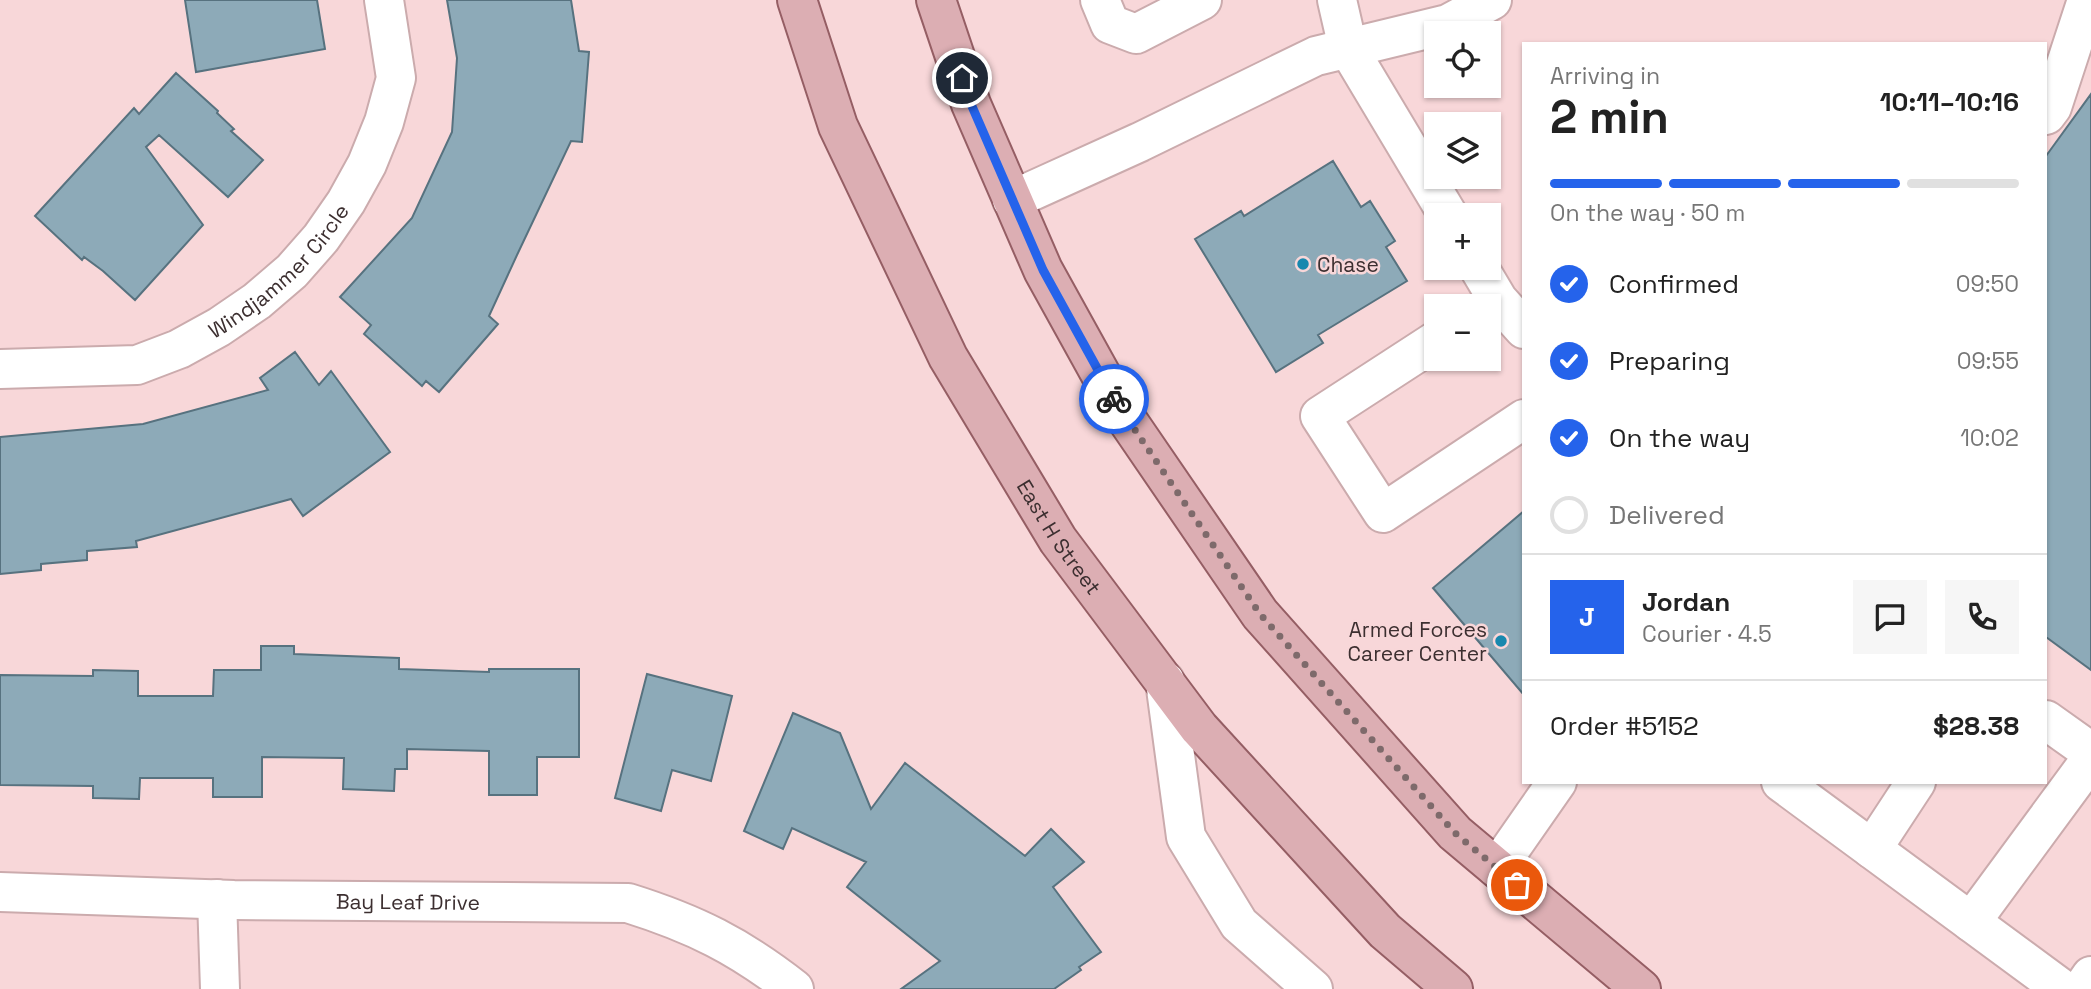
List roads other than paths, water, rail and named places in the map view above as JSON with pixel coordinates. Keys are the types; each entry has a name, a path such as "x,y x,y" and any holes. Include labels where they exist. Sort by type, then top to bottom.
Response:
{"main road":[{"name":"East H Street","path":"797,0 838,126 948,357 1058,540 1199,728 1385,931 1453,989"},
{"path":"936,0 971,104 1043,270 1121,411 1260,614 1455,833 1641,989"}],"street":[{"name":"Windjammer Circle","path":"0,369 137,365 179,349 219,327 257,301 292,271 321,238 346,202 367,164 384,122 396,78 384,0"},
{"path":"1101,0 1110,24 1136,34 1202,0"},
{"path":"1337,0 1348,48 1441,203"},
{"path":"1012,200 1140,142 1316,56 1448,24 1492,0"},
{"path":"2047,114 2052,107 2087,0"},
{"path":"1501,310 1522,327"},
{"path":"1424,348 1320,416 1382,513 1522,420"},
{"path":"1165,681 1186,837 1239,924 1313,989"},
{"path":"2047,721 2091,752"},
{"path":"1972,922 2091,760"},
{"path":"1497,868 1556,784"},
{"path":"1784,784 2062,989"},
{"path":"1872,849 1915,784"},
{"name":"Bay Leaf Drive","path":"0,892 218,899 628,903 675,918 720,939 762,964 794,989"},
{"path":"218,899 220,989"},
{"path":"2082,989 2091,976"}],"place":[{"name":"Chase","path":"1303,264"},
{"name":"Armed Forces Career Center","path":"1501,641"}]}
